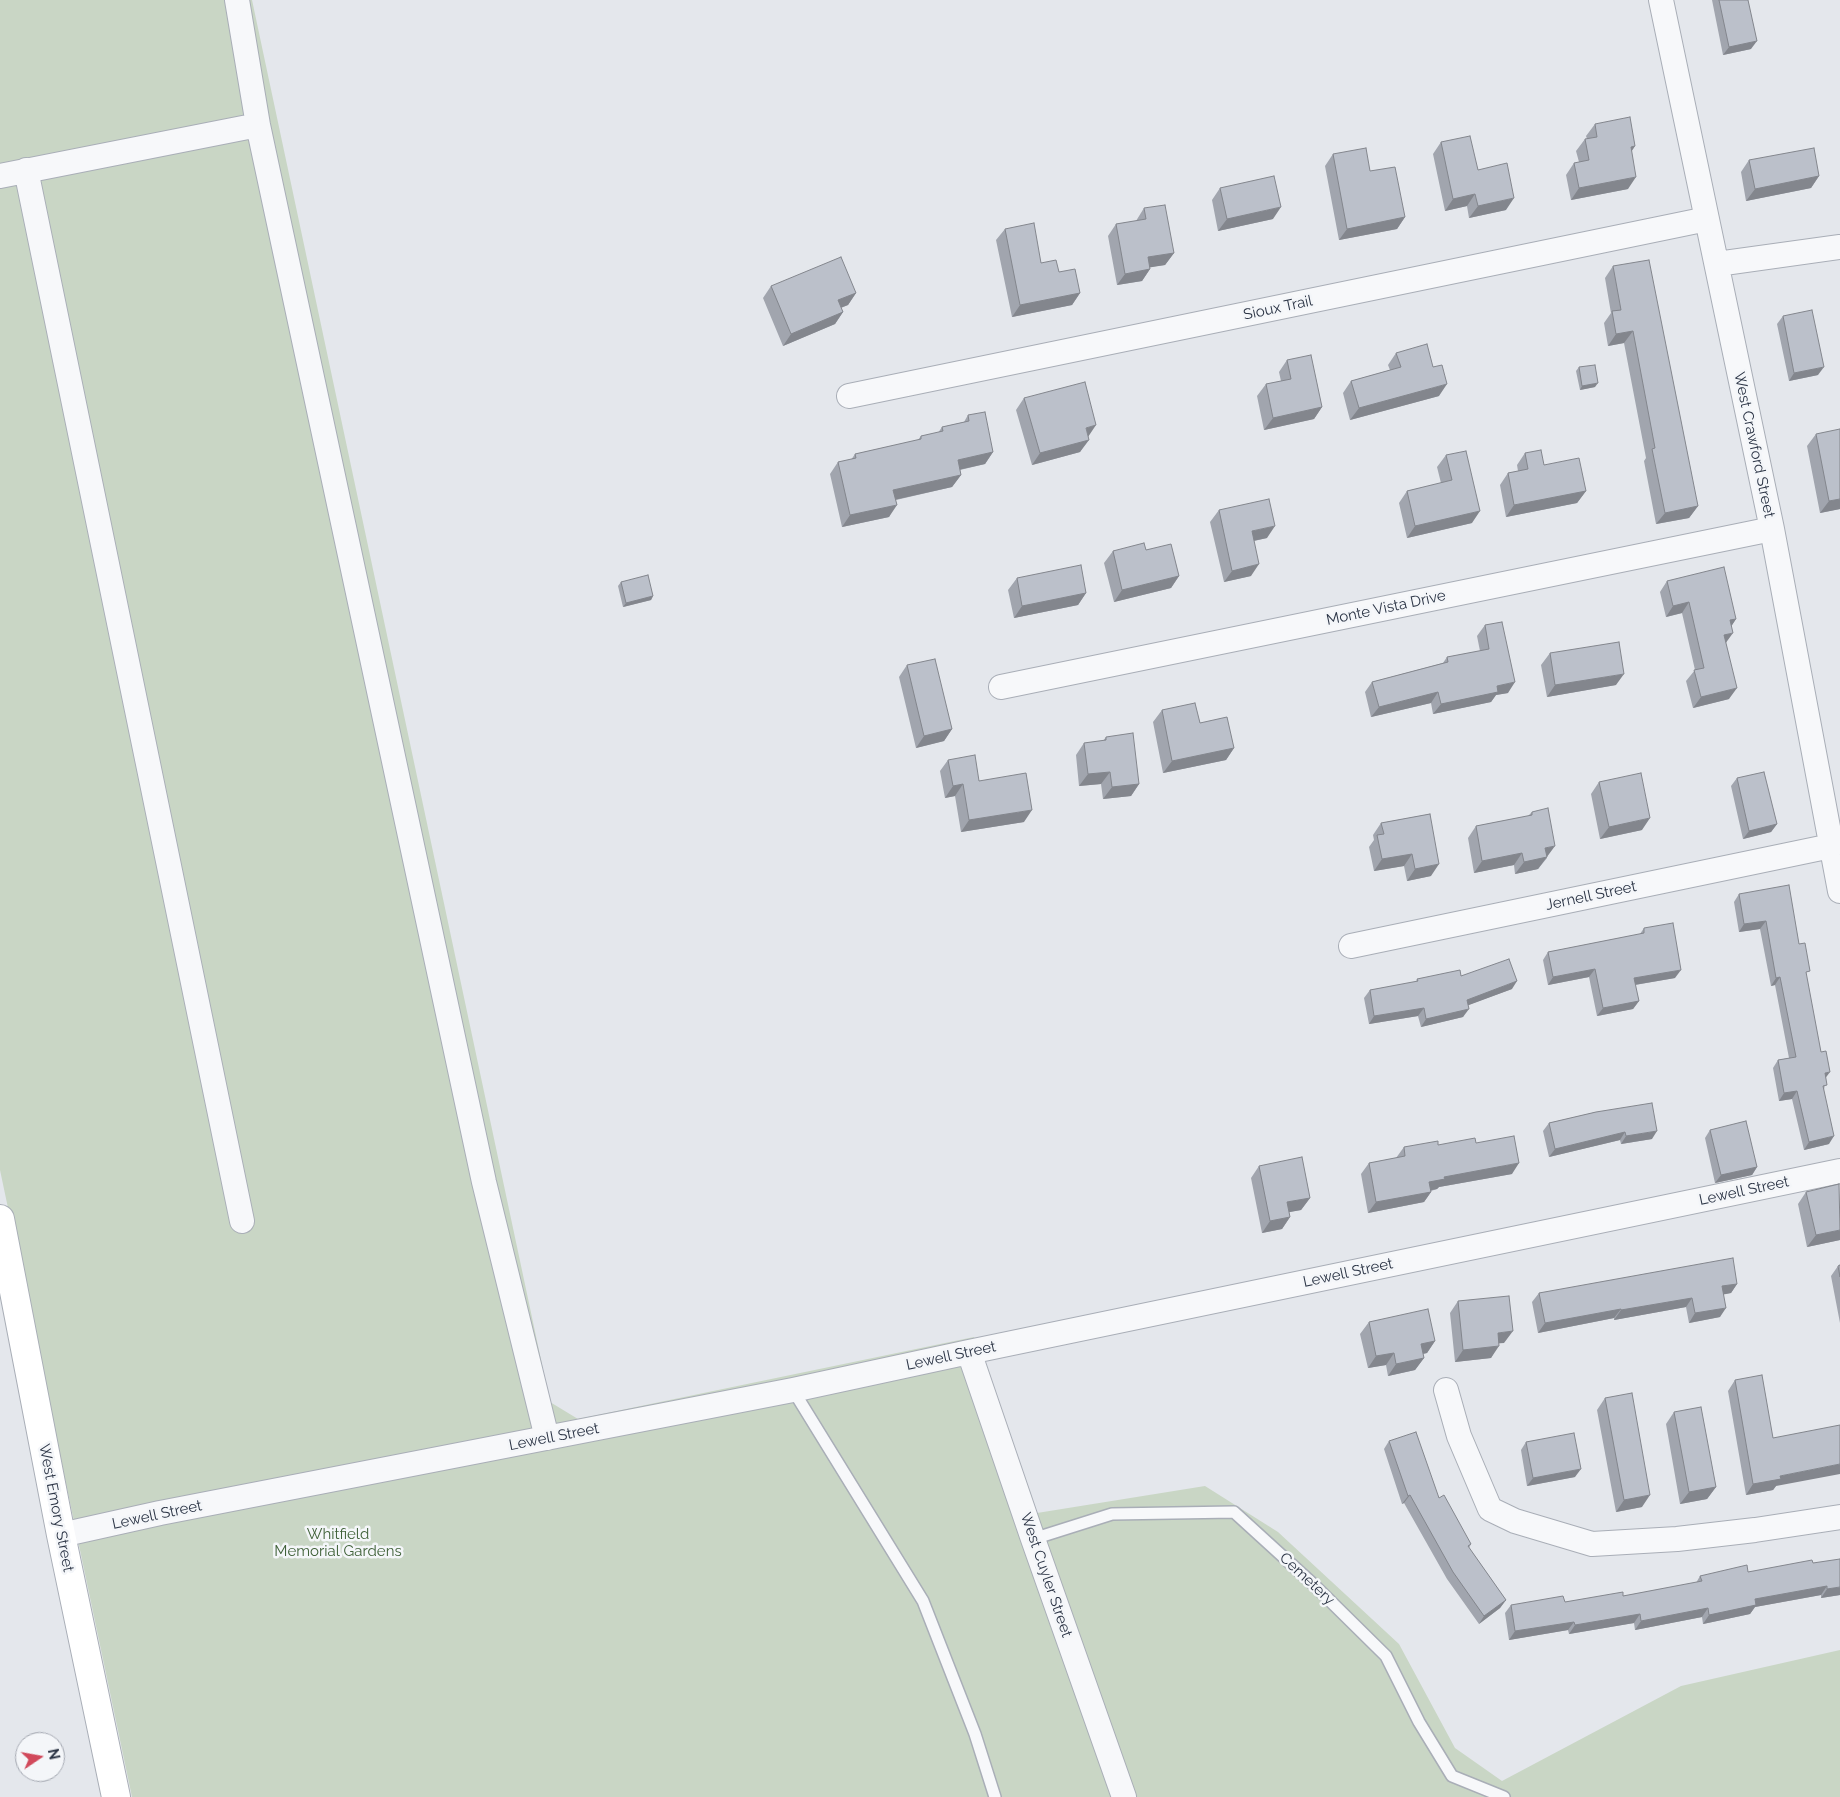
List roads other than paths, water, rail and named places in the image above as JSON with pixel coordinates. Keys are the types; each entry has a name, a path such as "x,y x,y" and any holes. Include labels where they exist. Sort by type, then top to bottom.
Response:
{"street":[{"path":"237,0 258,125 484,1182 547,1438"},
{"name":"West Crawford Street","path":"1661,0 1772,529 1840,891"},
{"path":"0,176 258,125"},
{"path":"26,170 242,1221"},
{"name":"Sioux Trail","path":"849,396 1707,219"},
{"path":"1717,264 1840,247"},
{"name":"Monte Vista Drive","path":"1001,687 1772,529"},
{"name":"Jernell Street","path":"1351,946 1831,846"},
{"name":"Lewell Street","path":"61,1535 793,1390 1840,1171"},
{"name":"West Emory Street","path":"0,1219 61,1535 116,1797"},
{"name":"West Cuyler Street","path":"969,1352 1124,1797"},
{"path":"1446,1390 1459,1436 1490,1509 1515,1521 1592,1544 1726,1534 1840,1517"}],"lane":[{"path":"793,1390 923,1601 975,1734 995,1797"},
{"name":"Cemetery","path":"1033,1539 1112,1514 1234,1512 1313,1584 1386,1656 1419,1722 1452,1776 1504,1797"}],"park label":[{"name":"Whitfield Memorial Gardens","path":"338,1542"}]}
